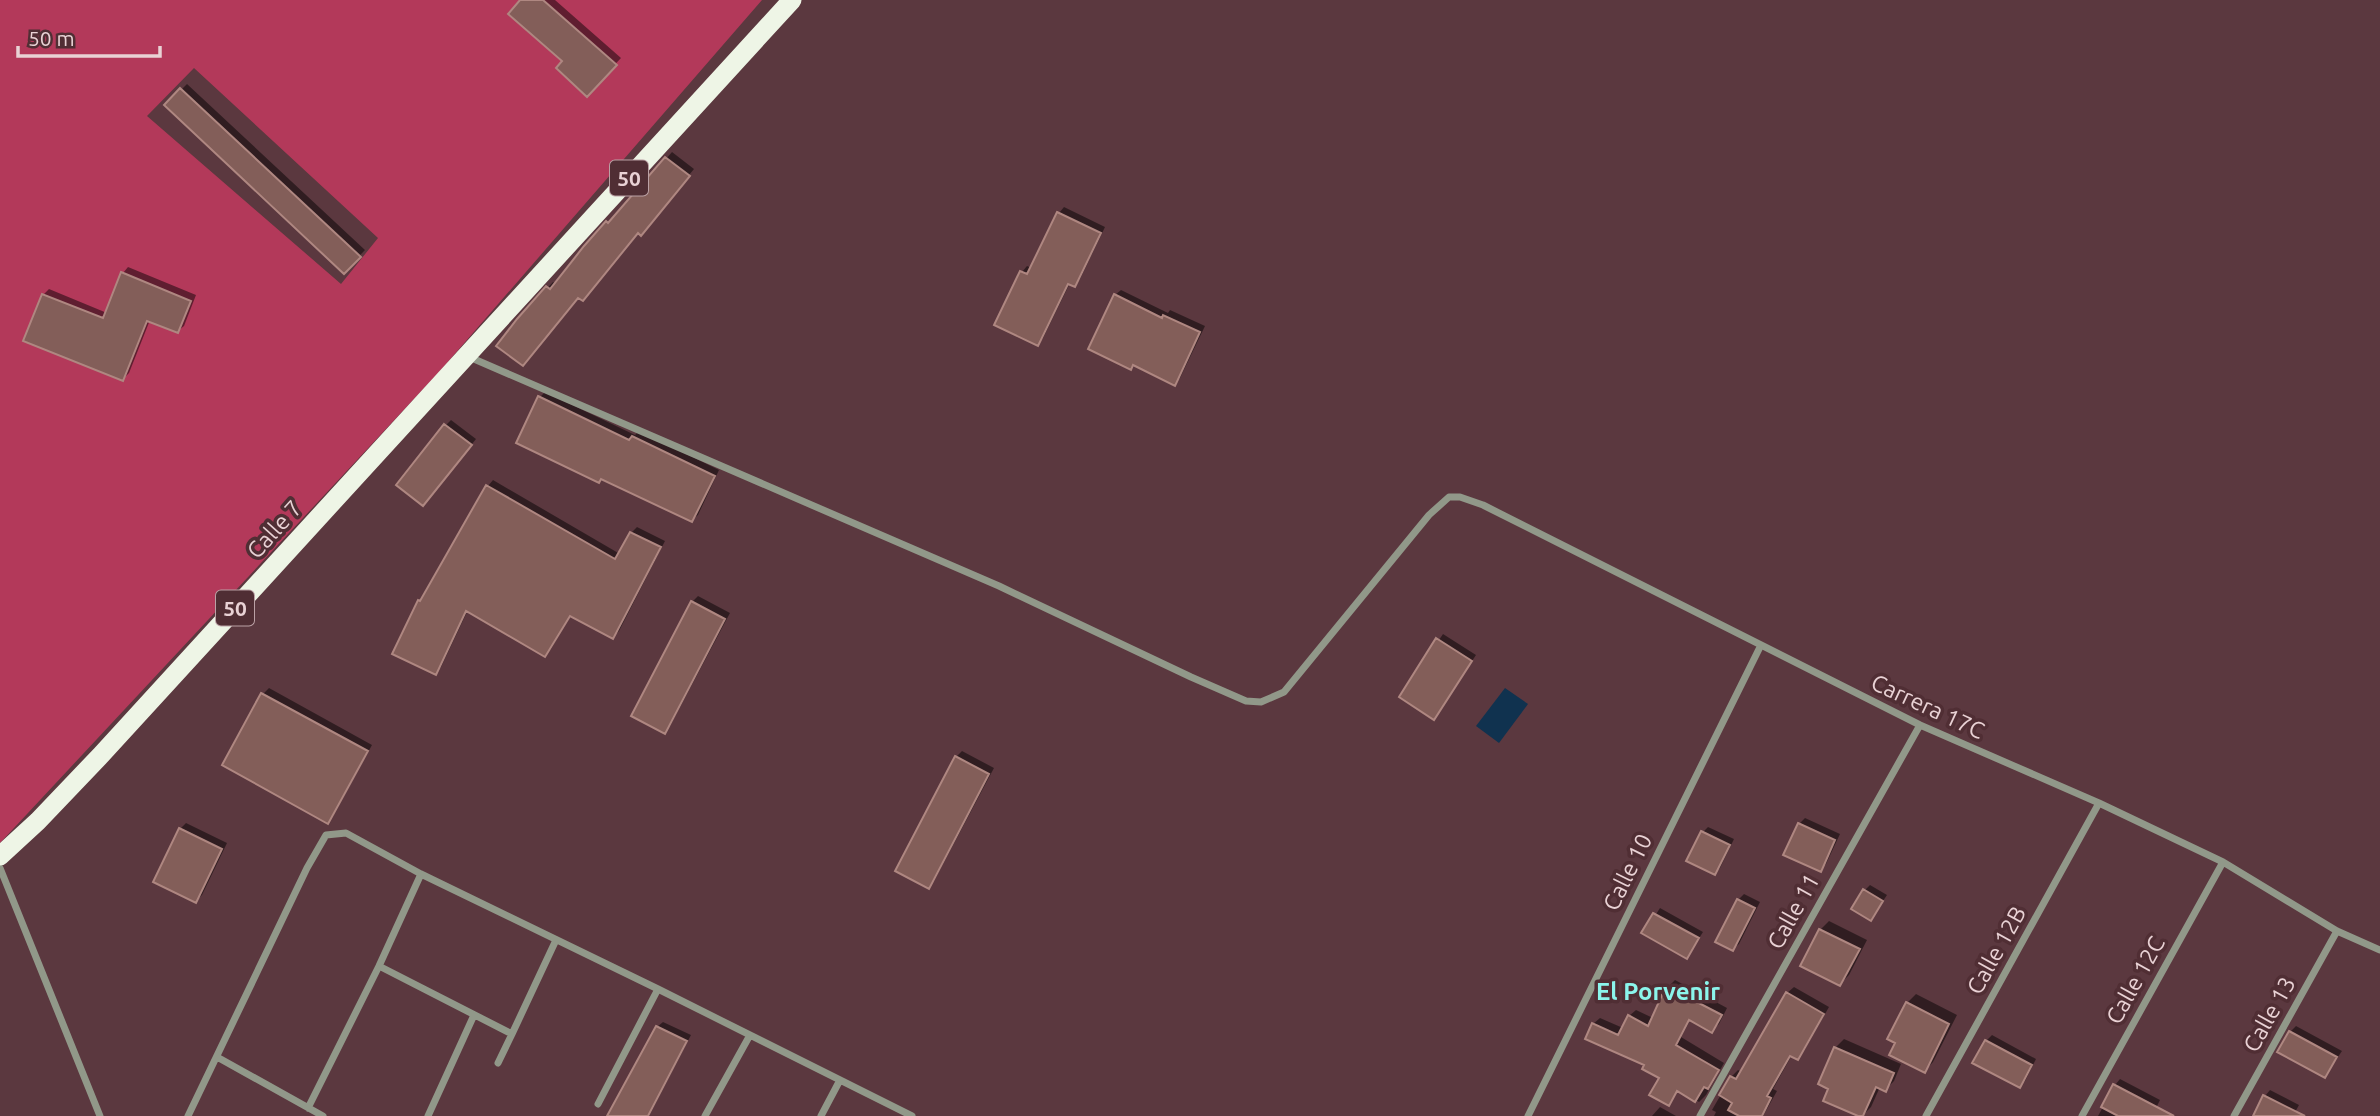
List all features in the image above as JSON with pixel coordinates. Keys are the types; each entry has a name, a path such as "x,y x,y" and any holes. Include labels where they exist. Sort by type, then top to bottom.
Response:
{"highway":[{"name":"50","path":"467,356 792,0"},
{"name":"Calle 7","path":"0,856 38,821 101,755 467,356"}],"street":[{"name":"Carrera 17C","path":"467,356 999,586 1246,701 1261,702 1284,692 1429,515 1449,497 1460,497 1483,505 1920,725 2099,803 2223,862 2337,931 2380,950"},
{"name":"Calle 10","path":"1528,1116 1760,645"},
{"name":"Calle 11","path":"1703,1115 1920,725"},
{"name":"Calle 12B","path":"1926,1116 2099,803"},
{"path":"188,1116 307,868 326,835 346,833 421,874 912,1116"},
{"name":"Calle 12C","path":"2082,1116 2223,862"},
{"path":"0,868 100,1116"},
{"path":"308,1108 379,966 421,874"},
{"name":"Calle 13","path":"2234,1116 2337,931"},
{"path":"498,1063 556,940"},
{"path":"379,966 512,1034"},
{"path":"598,1104 658,989"},
{"path":"428,1116 474,1015"},
{"path":"705,1116 750,1035"},
{"path":"217,1057 323,1116"},
{"path":"821,1116 839,1080"}],"shaded area":[{"path":"0,0 762,0 440,371 0,843","holes":["194,68 378,238 341,284 147,116"]}],"water":[{"path":"1505,688 1528,704 1499,743 1476,726"}],"building":[{"path":"520,0 543,0 617,65 587,97 556,68 562,61 508,14"},
{"path":"180,88 361,257 344,274 164,105"},
{"path":"665,157 690,176 641,236 638,233 583,301 578,298 523,366 496,346 546,286 550,289 584,246 606,221 608,223"},
{"path":"1057,212 1101,233 1075,287 1068,284 1038,346 994,325 1020,271 1027,274"},
{"path":"121,272 191,301 178,333 147,321 123,381 23,341 42,294 103,318"},
{"path":"1114,294 1162,318 1163,315 1200,332 1175,386 1133,365 1131,370 1088,349"},
{"path":"538,396 629,440 632,436 715,476 692,522 601,479 599,483 516,443"},
{"path":"444,424 472,445 423,506 396,485"},
{"path":"486,485 615,559 630,532 661,547 613,639 570,616 545,657 466,611 436,675 392,654 418,600 420,601"},
{"path":"691,601 725,619 665,734 631,716"},
{"path":"1436,638 1472,661 1434,720 1399,697"},
{"path":"261,693 368,751 328,824 222,765"},
{"path":"955,756 989,774 929,889 895,871"},
{"path":"1798,823 1835,840 1821,872 1783,855"},
{"path":"179,828 222,849 196,903 153,882"},
{"path":"1701,831 1730,845 1715,875 1686,861"},
{"path":"1863,889 1883,901 1871,921 1851,909"},
{"path":"1737,899 1755,908 1733,951 1715,942"},
{"path":"1653,913 1699,938 1687,959 1641,933"},
{"path":"1819,929 1860,949 1840,986 1800,966"},
{"path":"1666,986 1722,1015 1712,1033 1689,1020 1676,1045 1719,1070 1708,1089 1704,1087 1695,1102 1677,1091 1669,1106 1649,1095 1659,1078 1642,1069 1644,1065 1585,1039 1592,1023 1618,1035 1628,1015 1648,1026"},
{"path":"1786,992 1824,1014 1798,1060 1790,1056 1767,1096 1771,1098 1762,1116 1739,1116 1728,1110 1732,1103 1719,1095 1730,1076 1736,1079"},
{"path":"1906,1002 1949,1024 1925,1073 1889,1055 1895,1043 1887,1039"},
{"path":"656,1026 687,1041 648,1116 607,1116"},
{"path":"2289,1031 2337,1057 2325,1078 2277,1052"},
{"path":"1985,1040 2032,1065 2020,1088 1972,1063"},
{"path":"1834,1047 1894,1073 1886,1092 1876,1087 1863,1116 1823,1101 1828,1089 1818,1084"},
{"path":"2113,1084 2174,1116 2118,1116 2101,1107"},
{"path":"2263,1095 2305,1116 2253,1116"}],"district":[{"name":"El Porvenir","path":"1658,991"}]}
